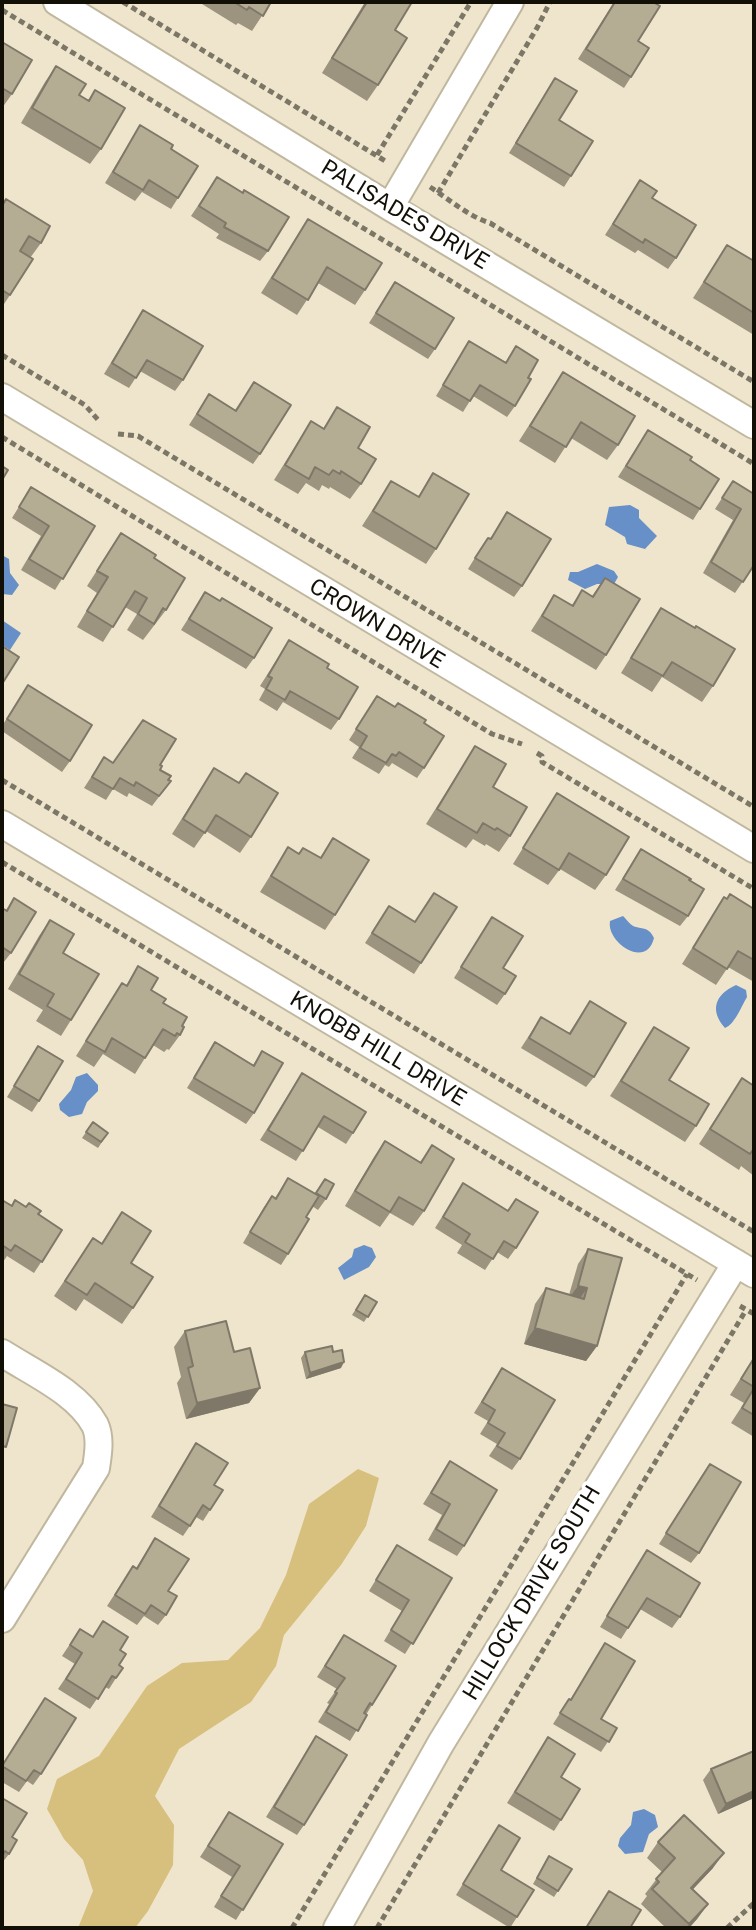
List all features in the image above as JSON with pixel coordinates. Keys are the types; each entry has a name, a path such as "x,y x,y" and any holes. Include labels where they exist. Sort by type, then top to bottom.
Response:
{"street":[{"name":"PALISADES DRIVE","path":"57,2 390,207 754,425"},
{"path":"390,207 510,2"},
{"name":"CROWN DRIVE","path":"2,397 754,849"},
{"name":"KNOBB HILL DRIVE","path":"2,824 745,1269"},
{"name":"HILLOCK DRIVE SOUTH","path":"337,1928 441,1743 717,1292 745,1269"},
{"path":"2,1353 76,1401 96,1427 99,1449 96,1468 2,1619"}],"path":[{"path":"123,2 458,204 469,214 490,223 754,382"},
{"path":"377,155 471,2"},
{"path":"438,193 550,2"},
{"path":"2,10 754,464"},
{"path":"2,355 85,405 103,424"},
{"path":"110,431 138,436 754,807"},
{"path":"2,437 492,734 529,746 542,756 542,762 754,889"},
{"path":"2,780 754,1232"},
{"path":"2,862 754,1314"},
{"path":"292,1928 687,1274"},
{"path":"377,1928 746,1310"},
{"path":"727,1928 754,1903"}],"shaded area":[{"path":"358,1469 379,1478 366,1526 341,1565 284,1635 276,1666 251,1702 179,1749 155,1796 174,1825 173,1865 148,1911 135,1928 78,1928 93,1891 83,1860 64,1839 47,1809 57,1779 99,1756 147,1686 182,1663 228,1660 260,1628 286,1575 309,1504"}],"water":[{"path":"630,505 639,510 639,518 657,536 645,549 627,544 625,537 605,525 609,507"},
{"path":"2,555 9,559 10,573 19,585 12,595 2,594"},
{"path":"597,564 614,571 618,577 614,584 597,584 585,589 568,580 570,572"},
{"path":"2,620 21,633 10,650 2,645"},
{"path":"623,916 632,925 650,932 654,938 650,947 643,952 628,949 614,937 610,921"},
{"path":"736,985 746,990 747,997 735,1019 725,1028 717,1016 717,1004 723,994"},
{"path":"87,1073 98,1085 98,1091 87,1102 82,1114 69,1117 60,1110 59,1104 71,1090 76,1077"},
{"path":"364,1245 372,1248 376,1257 369,1267 344,1280 338,1268 352,1257 354,1249"},
{"path":"644,1809 655,1815 658,1827 649,1834 643,1852 625,1854 618,1846 620,1838 631,1825 633,1812"}],"building":[{"path":"234,2 271,2 263,16"},
{"path":"367,2 412,2 395,30 407,38 378,85 332,58"},
{"path":"615,2 653,2 660,6 638,41 649,48 631,77 586,49"},
{"path":"2,42 32,60 12,94 2,88"},
{"path":"56,66 86,84 79,95 89,101 95,90 125,108 101,149 32,108"},
{"path":"555,78 577,91 559,120 593,141 571,176 516,143"},
{"path":"140,125 173,145 171,149 198,166 178,198 149,180 143,190 113,172"},
{"path":"217,177 289,217 268,251 224,227 226,223 199,206"},
{"path":"640,180 657,191 652,198 696,225 676,258 645,239 643,243 613,224"},
{"path":"6,199 50,226 41,243 29,236 20,251 33,259 10,295 2,290 2,206"},
{"path":"308,219 382,263 365,290 327,267 308,300 272,278"},
{"path":"727,245 754,261 754,313 704,282"},
{"path":"395,282 454,318 435,349 376,313"},
{"path":"143,310 203,346 183,380 147,360 136,378 112,363"},
{"path":"469,341 506,363 516,346 538,360 515,406 480,385 470,401 443,385"},
{"path":"563,372 635,416 618,445 581,422 566,447 530,426"},
{"path":"254,382 291,405 260,454 197,414 209,394 236,411"},
{"path":"337,407 370,427 358,448 376,459 361,484 341,471 340,474 333,470 329,475 315,467 309,479 285,465 311,421 324,429"},
{"path":"648,430 692,457 690,460 719,479 700,509 626,466"},
{"path":"2,466 8,470 2,480"},
{"path":"433,473 469,494 436,549 373,511 391,481 419,497"},
{"path":"733,481 754,494 754,565 743,582 711,562 741,509 722,498"},
{"path":"31,487 95,526 63,579 29,559 49,526 19,507"},
{"path":"507,512 551,539 522,586 475,558"},
{"path":"121,533 185,578 154,624 138,614 147,598 135,591 113,627 87,611 108,577 97,571"},
{"path":"605,578 640,599 606,655 542,616 554,595 573,606 582,590 593,597"},
{"path":"205,592 220,601 222,598 272,628 254,658 189,619"},
{"path":"661,608 735,649 713,686 672,662 663,676 631,658"},
{"path":"289,640 329,664 327,668 358,687 339,719 290,691 285,700 266,689 272,678 268,676"},
{"path":"2,646 19,657 2,684"},
{"path":"28,685 92,725 70,761 7,719"},
{"path":"377,696 395,707 398,703 426,720 424,723 444,736 424,768 399,752 396,756 392,754 386,763 360,748 367,736 356,729"},
{"path":"143,720 176,739 160,765 160,770 171,776 168,780 171,781 159,796 136,782 134,786 120,778 113,789 92,777 104,757 113,763"},
{"path":"475,746 506,764 493,787 527,807 510,836 483,823 477,833 437,809"},
{"path":"214,768 239,783 246,773 278,793 251,837 216,815 205,833 183,819"},
{"path":"557,793 629,837 606,875 569,853 559,870 523,848"},
{"path":"333,838 369,860 335,915 271,876 288,847 299,854 303,848 321,858"},
{"path":"641,849 704,889 688,916 623,879"},
{"path":"434,893 457,907 421,963 372,933 389,906 415,922"},
{"path":"730,894 754,909 754,960 738,951 727,969 693,948 724,897 727,899"},
{"path":"14,898 36,912 11,953 2,947 2,908 7,911"},
{"path":"492,917 523,936 503,968 516,976 505,994 461,967"},
{"path":"50,920 74,934 63,953 99,974 71,1020 47,1006 54,994 19,974"},
{"path":"138,966 158,978 151,990 166,999 163,1003 187,1017 180,1035 177,1033 175,1036 163,1029 145,1058 112,1038 105,1052 86,1041 122,983 127,986"},
{"path":"590,1001 626,1023 594,1077 529,1038 541,1017 570,1034"},
{"path":"654,1027 689,1048 669,1080 709,1104 696,1126 621,1081"},
{"path":"215,1042 254,1066 262,1051 283,1063 254,1113 194,1078"},
{"path":"38,1046 63,1061 39,1101 14,1086"},
{"path":"302,1073 366,1112 353,1133 324,1116 303,1151 268,1130"},
{"path":"742,1078 754,1086 754,1153 752,1151 750,1154 710,1129"},
{"path":"93,1122 108,1133 101,1142 86,1132"},
{"path":"385,1141 421,1163 432,1145 454,1159 424,1211 399,1197 390,1212 355,1191"},
{"path":"288,1178 319,1196 288,1254 250,1232 272,1196 276,1199"},
{"path":"325,1179 334,1184 326,1199 316,1193"},
{"path":"463,1183 508,1211 516,1199 538,1212 516,1248 504,1241 493,1259 465,1242 470,1234 443,1217"},
{"path":"2,1200 12,1206 15,1200 26,1207 29,1203 41,1211 38,1214 62,1230 42,1262 15,1245 11,1251 2,1245"},
{"path":"122,1212 151,1231 131,1263 153,1277 133,1308 95,1283 87,1295 65,1281 93,1238 102,1244"},
{"path":"588,1249 622,1258 597,1346 535,1328 546,1288 584,1299 587,1288 578,1286"},
{"path":"365,1295 377,1302 368,1317 356,1310"},
{"path":"226,1321 234,1352 250,1348 260,1388 197,1403 188,1368 193,1366 185,1331"},
{"path":"332,1346 333,1352 342,1350 344,1362 310,1373 305,1352"},
{"path":"754,1358 754,1387 741,1379"},
{"path":"502,1368 555,1400 520,1459 497,1446 505,1433 488,1423 495,1410 482,1402"},
{"path":"754,1388 754,1415 742,1408"},
{"path":"2,1404 17,1408 6,1447 2,1446"},
{"path":"196,1443 228,1463 214,1485 223,1490 210,1510 203,1505 190,1526 159,1506"},
{"path":"450,1461 497,1490 464,1546 436,1529 450,1504 431,1493"},
{"path":"710,1464 741,1482 699,1553 666,1533"},
{"path":"155,1538 189,1559 168,1591 177,1596 166,1615 151,1605 145,1614 115,1595 133,1566 137,1569"},
{"path":"397,1545 452,1578 413,1644 391,1630 409,1600 376,1580"},
{"path":"647,1550 700,1583 680,1617 647,1598 628,1628 607,1616"},
{"path":"103,1621 128,1637 120,1650 126,1654 119,1665 123,1668 116,1678 112,1676 98,1699 66,1679 82,1653 70,1645 80,1629 93,1637"},
{"path":"344,1635 396,1666 364,1713 367,1715 358,1731 326,1712 345,1678 325,1666"},
{"path":"605,1643 635,1661 601,1719 617,1728 609,1742 560,1713"},
{"path":"45,1698 76,1718 41,1774 34,1770 26,1781 2,1766"},
{"path":"316,1736 347,1755 304,1825 274,1807"},
{"path":"548,1737 575,1754 561,1777 580,1789 561,1820 515,1792"},
{"path":"754,1751 754,1791 726,1804 711,1769"},
{"path":"2,1798 27,1813 12,1837 17,1840 9,1854 5,1851 2,1856"},
{"path":"229,1812 283,1844 243,1910 221,1896 240,1866 208,1846"},
{"path":"684,1815 724,1853 691,1888 708,1904 689,1924 652,1889 659,1882 656,1879 675,1858 658,1842"},
{"path":"499,1825 520,1838 501,1870 534,1890 517,1917 463,1884"},
{"path":"549,1856 572,1869 558,1891 537,1878"},
{"path":"609,1891 641,1910 630,1928 586,1928"}]}
